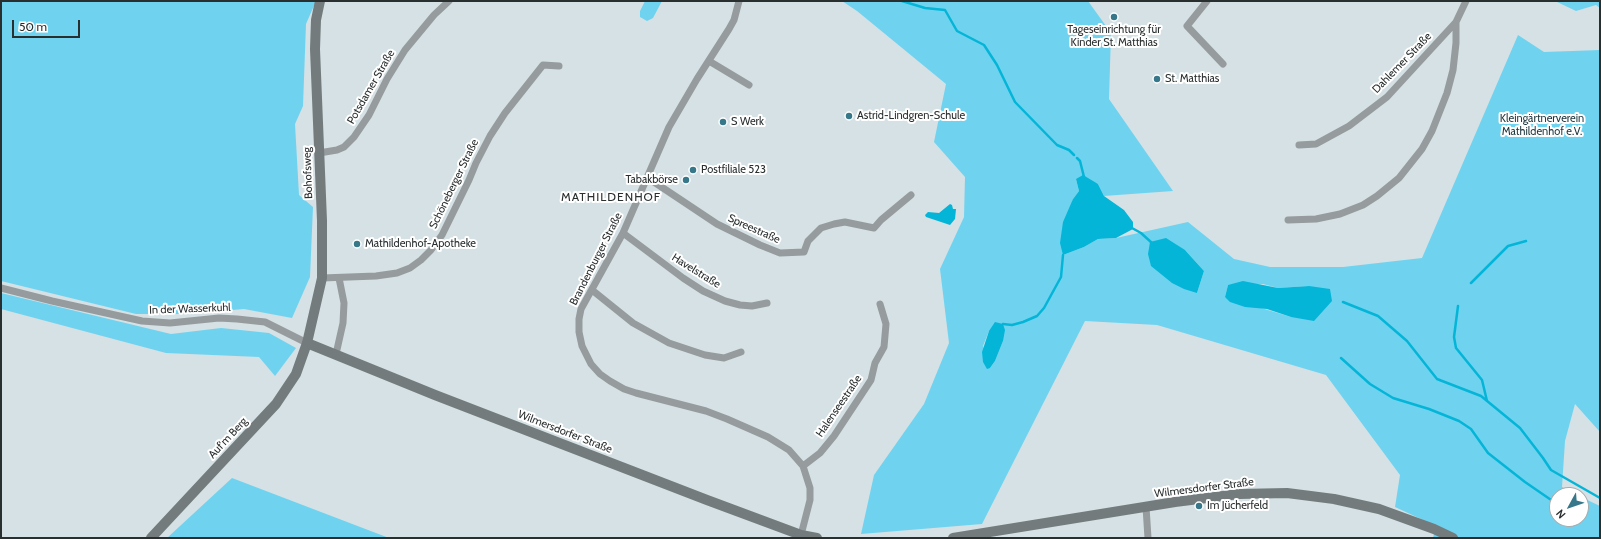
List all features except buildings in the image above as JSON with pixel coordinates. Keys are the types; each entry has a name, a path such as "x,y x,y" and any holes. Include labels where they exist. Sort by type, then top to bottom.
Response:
{"street":[{"name":"Bohofsweg","path":"307,343 322,278 322,221 315,49 316,20 320,1"},
{"name":"Potsdamer Straße","path":"319,153 337,150 344,147 354,137 369,115 386,79 405,50 434,15 449,1"},
{"name":"Brandenburger Straße","path":"739,1 734,20 669,127 651,165 648,178 623,233 581,309 579,332 585,355 600,374 624,389 706,411 763,434 789,450 803,466 810,488 810,500 801,535"},
{"path":"1207,1 1187,26 1222,64"},
{"path":"1288,220 1316,220 1340,214 1362,205 1377,196 1398,178 1429,137 1444,100 1453,70 1456,42 1456,22 1466,1"},
{"name":"Dahlemer Straße","path":"1299,145 1316,144 1349,126 1378,104 1398,87 1456,22"},
{"path":"709,61 749,86"},
{"name":"Schöneberger Straße","path":"322,278 376,276 397,273 410,268 422,260 442,235 476,163 490,136 505,113 543,65 559,66"},
{"name":"Spreestraße","path":"648,178 716,224 760,246 780,253 804,252 808,240 821,228 834,224 845,222 874,228 911,194"},
{"name":"Havelstraße","path":"623,233 683,278 703,291 725,301 740,304 752,306 767,303"},
{"path":"336,354 343,323 344,303 339,278"},
{"name":"In der Wasserkuhl","path":"1,288 45,300 142,321 170,323 219,318 265,322 307,343"},
{"path":"592,290 608,305 633,323 669,343 705,355 724,358 741,352"},
{"name":"Halenseestraße","path":"803,466 820,453 834,436 871,380 875,363 884,347 886,324 880,304"},
{"name":"Wilmersdorfer Straße","path":"307,343 435,395 801,535 817,538"},
{"name":"Auf'm Berg","path":"151,538 276,404 296,374 307,343"},
{"name":"Wilmersdorfer Straße","path":"953,538 1146,507 1239,494 1287,493 1334,499 1379,509 1434,528 1453,538"},
{"path":"1146,507 1148,538"}],"green space":[{"path":"1,1 316,1 306,24 303,106 295,124 299,195 313,207 310,277 292,318 244,309 185,314 136,314 1,281"},
{"path":"645,1 662,1 653,18 647,21 640,17 640,11"},
{"name":"Kleingärtnerverein Mathildenhof e.V.","path":"842,1 1088,1 1111,33 1109,99 1173,191 1104,196 1098,184 1076,179 1079,191 1073,199 1063,255 1084,247 1098,239 1116,238 1188,222 1234,259 1270,267 1343,267 1422,258 1518,35 1544,52 1600,50 1600,432 1575,404 1565,441 1562,487 1549,487 1549,527 1589,527 1589,501 1600,506 1600,538 1433,538 1436,526 1395,507 1400,475 1326,375 1157,325 1085,321 982,524 861,534 874,475 924,404 949,343 940,269 964,217 965,177 934,142 946,84 857,11","holes":["1185,250 1204,271 1197,293","1263,284 1278,288 1309,286 1291,317 1225,297 1228,285","989,331 1003,341 995,361 990,368 983,346"]},
{"path":"1555,1 1600,1 1600,8 1596,5 1576,11"},
{"path":"1,293 171,334 221,328 269,333 296,348 275,376 259,357 166,353 1,309"},
{"path":"232,478 389,538 167,538"}],"shaded area":[{"path":"1083,175 1098,184 1104,196 1124,210 1133,222 1133,229 1116,238 1098,239 1084,247 1063,255 1060,243 1063,222 1073,199 1079,191 1076,179"},
{"path":"950,204 952,205 953,209 956,209 955,219 950,225 926,217 925,215 928,212 939,213"},
{"path":"1166,238 1185,250 1204,271 1197,293 1172,283 1151,266 1148,254 1150,242"},
{"path":"1243,281 1278,288 1309,286 1330,289 1332,301 1314,321 1291,317 1267,309 1245,307 1230,302 1225,297 1228,285"},
{"path":"995,322 1003,324 1005,330 1003,341 995,361 990,368 987,369 983,362 982,352 989,331"}],"waterway":[{"path":"902,1 925,8 945,10 957,31 984,45 997,65 1015,102 1057,145 1069,150 1074,155"},
{"path":"1077,158 1080,161 1084,177"},
{"path":"1132,228 1141,233 1152,243"},
{"path":"1471,283 1508,246 1526,241"},
{"path":"1003,324 1012,325 1023,322 1037,316 1044,308 1061,277 1063,255"},
{"path":"1343,302 1378,316 1407,341 1437,379 1481,396 1520,428 1551,470 1600,498"},
{"path":"1458,306 1454,337 1456,348 1482,380 1487,401"},
{"path":"1341,358 1370,384 1393,398 1429,409 1459,421 1471,429 1488,453 1549,498"}],"place":[{"name":"Tageseinrichtung für Kinder St. Matthias","path":"1114,17"},
{"name":"St. Matthias","path":"1157,79"},
{"name":"Astrid-Lindgren-Schule","path":"849,116"},
{"name":"S Werk","path":"723,122"},
{"name":"Postfiliale 523","path":"693,170"},
{"name":"Tabakbörse","path":"686,180"},
{"name":"Mathildenhof-Apotheke","path":"357,244"},
{"name":"Im Jücherfeld","path":"1199,506"}],"district":[{"name":"MATHILDENHOF","path":"611,197"}]}
